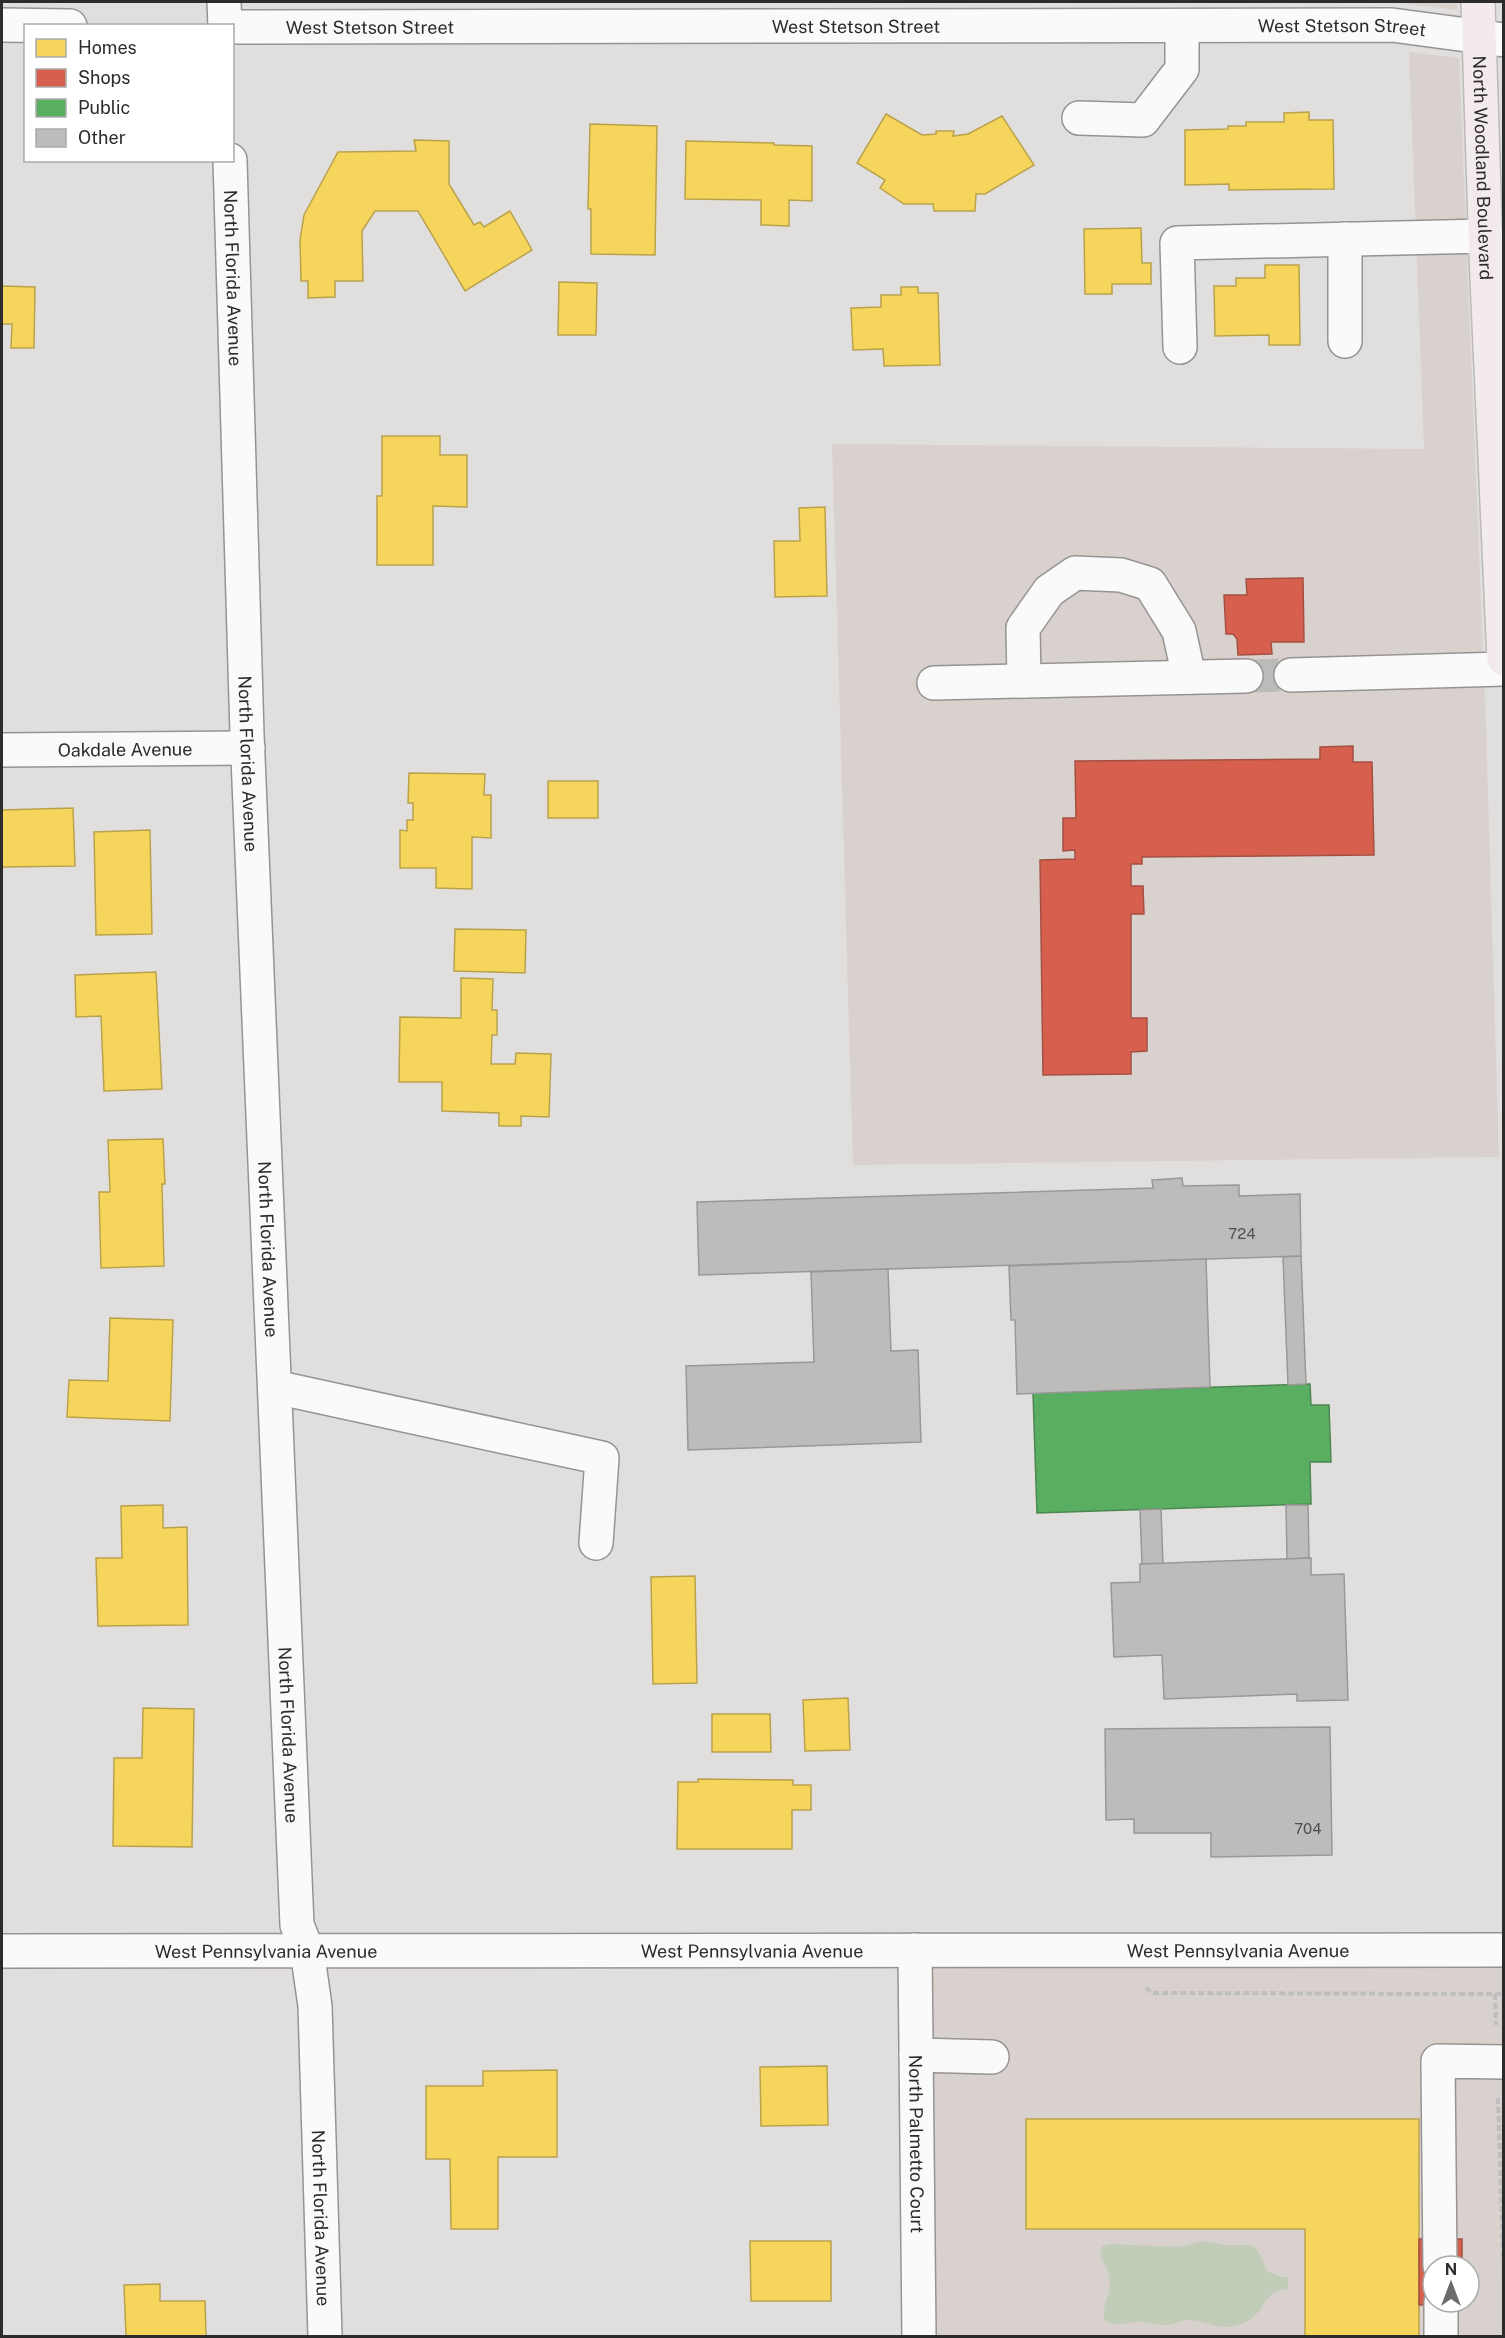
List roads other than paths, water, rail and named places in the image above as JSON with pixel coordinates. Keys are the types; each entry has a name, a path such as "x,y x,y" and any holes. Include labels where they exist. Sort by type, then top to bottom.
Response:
{"main road":[{"name":"North Woodland Boulevard","path":"1478,2 1491,38 1492,243 1503,659"}],"street":[{"path":"224,2 225,24"},
{"path":"2,25 24,25"},
{"name":"West Stetson Street","path":"234,27 1392,25 1491,38"},
{"path":"1079,118 1143,120 1182,69 1182,26"},
{"name":"North Florida Avenue","path":"230,162 248,748 297,1925 307,1950 315,2006 326,2337"},
{"path":"1345,239 1345,341"},
{"path":"1180,347 1177,243 1345,239 1492,243"},
{"path":"1024,681 1023,628 1049,591 1075,573 1121,575 1150,584 1179,631 1189,677"},
{"path":"1291,675 1503,669"},
{"path":"934,683 1246,675"},
{"name":"Oakdale Avenue","path":"2,750 248,748"},
{"path":"275,1387 602,1458 596,1543"},
{"name":"North Palmetto Court","path":"915,1950 919,2337"},
{"name":"West Pennsylvania Avenue","path":"2,1951 1503,1950"},
{"path":"916,2055 992,2057"},
{"path":"1440,2254 1438,2061 1500,2062"},
{"path":"1441,2314 1441,2337"}],"tunnel":[{"path":"1246,676 1291,675"}]}
